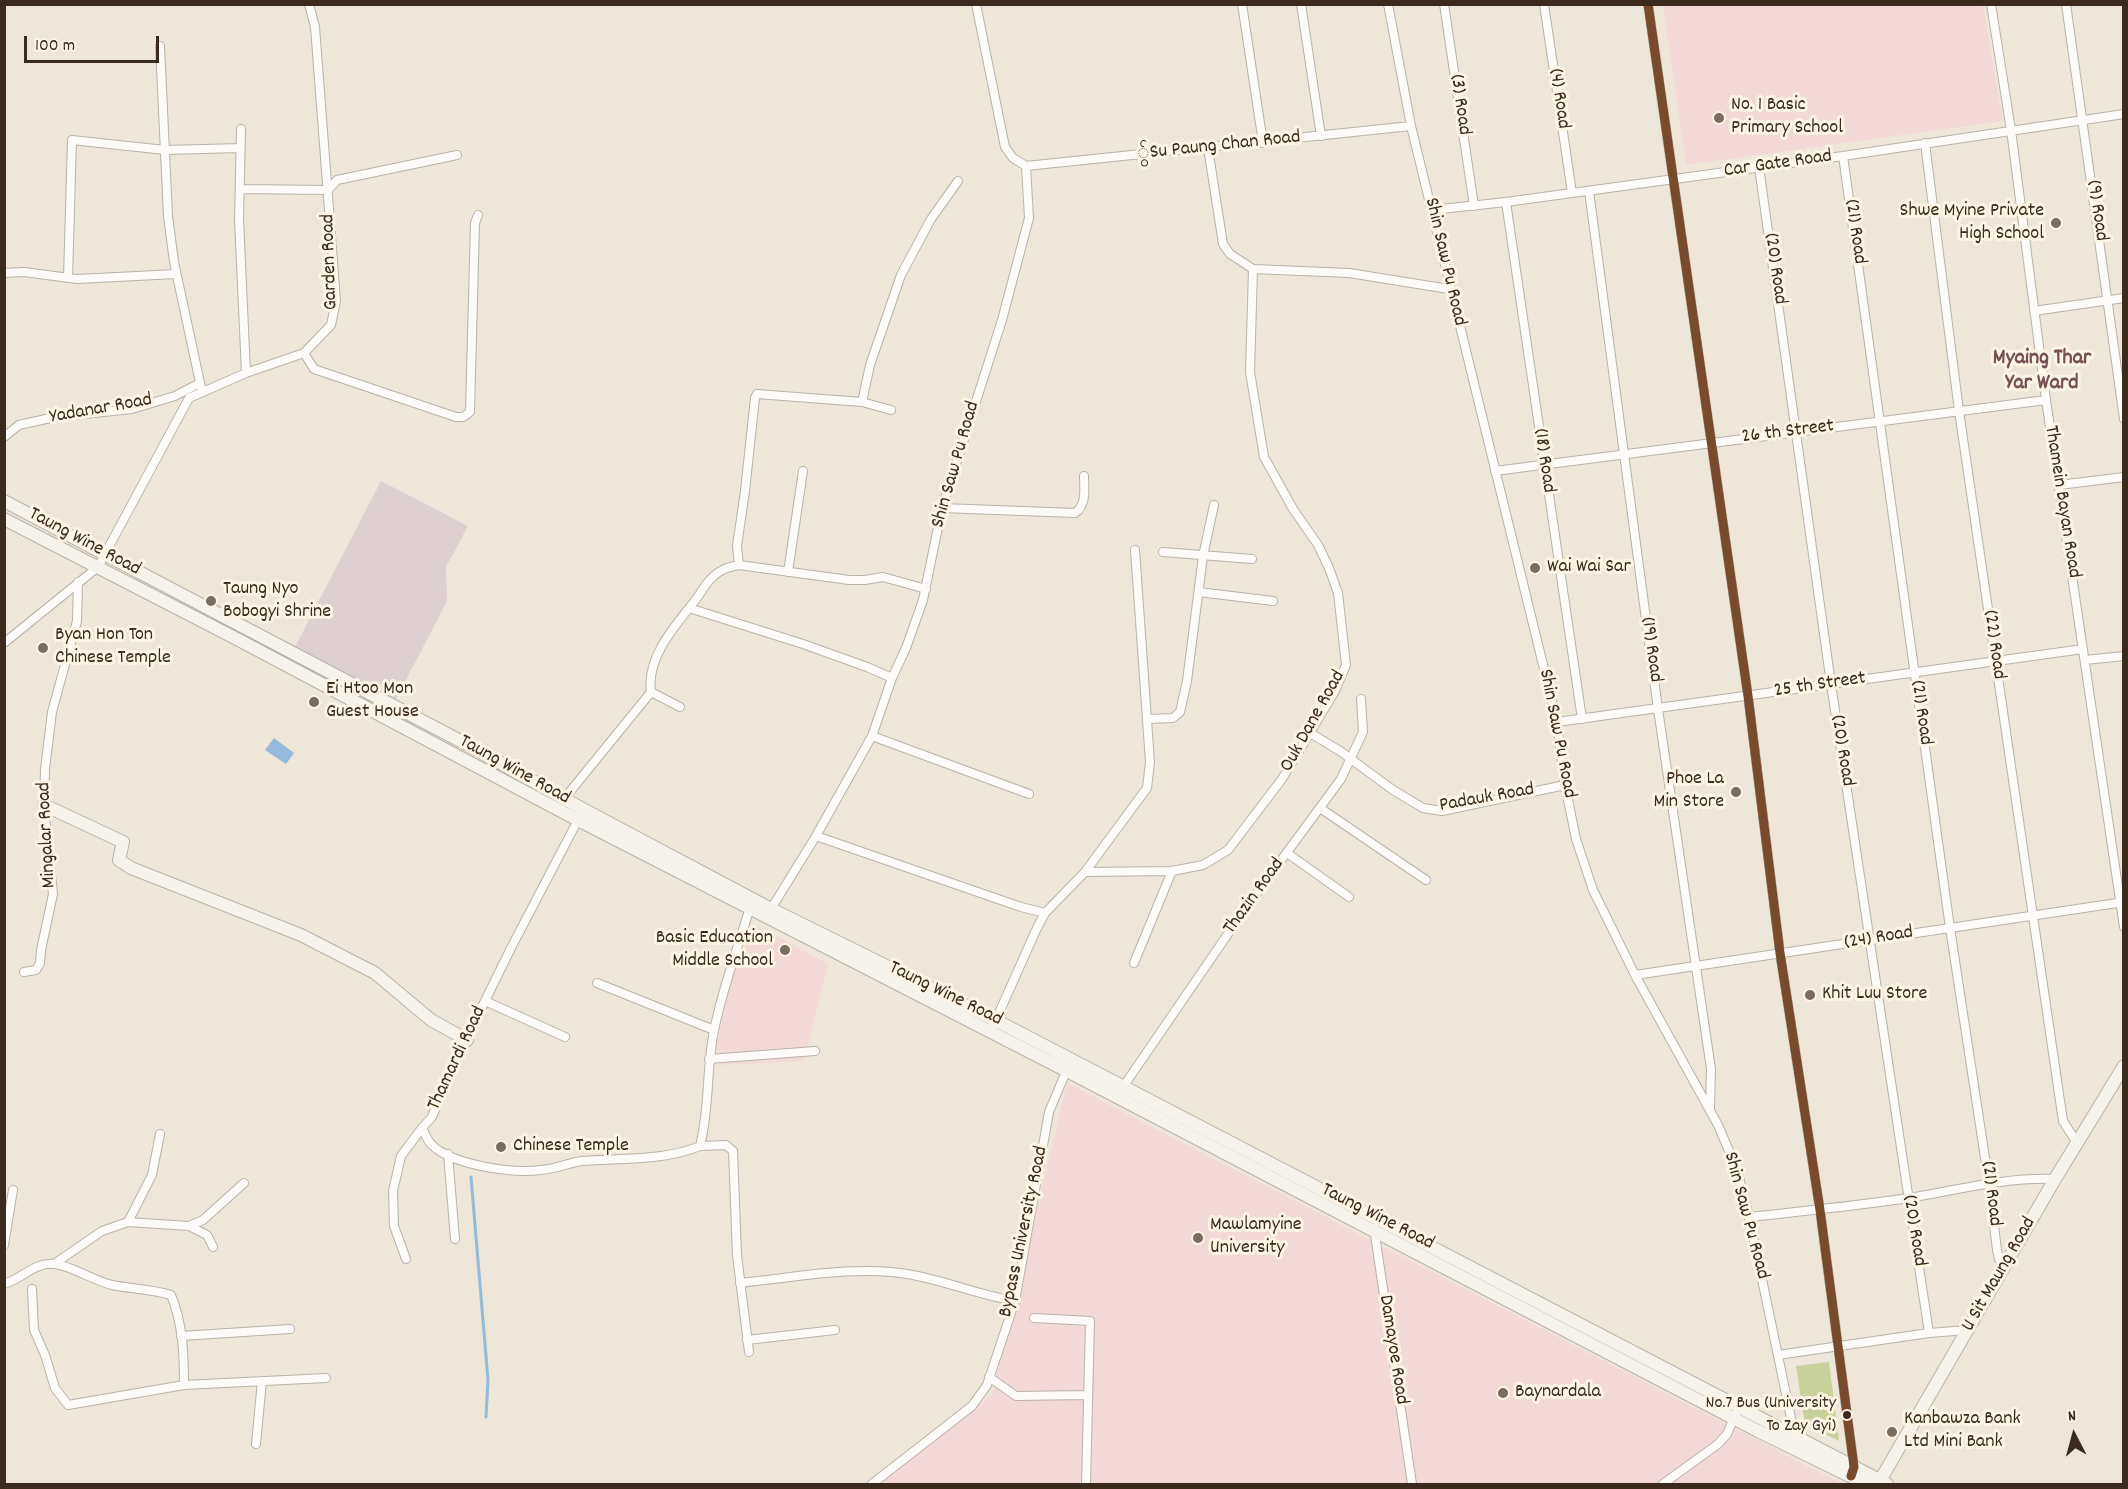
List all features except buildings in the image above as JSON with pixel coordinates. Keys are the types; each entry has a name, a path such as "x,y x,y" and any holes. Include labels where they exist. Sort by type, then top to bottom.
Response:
{"main road":[{"name":"Taung Wine Road","path":"4,501 460,740 564,799 580,814 750,907 989,1032 1123,1087 1521,1292 1736,1413 1795,1437 1852,1472 1866,1485"},
{"name":"Taung Wine Road","path":"4,519 580,814 997,1021 1069,1065 1374,1232 1515,1305 1852,1472 1882,1483"},
{"path":"44,805 123,842 119,860 130,868 301,934 375,973 431,1020 467,1040"},
{"name":"U Sit Maung Road","path":"1882,1483 2055,1179 2124,1066"},
{"path":"1515,1305 1521,1292"}],"street":[{"name":"Garden Road","path":"98,567 189,398 201,388 304,352 332,325 336,301 315,27 309,4"},
{"path":"976,4 1005,147 1013,158 1026,166"},
{"path":"1242,4 1263,143"},
{"path":"1301,4 1321,136"},
{"name":"Shin Saw Pu Road","path":"1388,4 1411,126 1449,289 1557,722 1565,785 1576,840 1593,890 1635,975 1710,1110 1737,1170 1749,1216 1795,1437"},
{"name":"(3) Road","path":"1444,4 1474,206"},
{"name":"(4) Road","path":"1544,4 1572,193"},
{"path":"1648,4 1748,696 1780,953 1820,1210 1852,1472"},
{"name":"Thamein Bayan Road","path":"1991,4 2011,130 2046,400 2124,927"},
{"name":"(9) Road","path":"2066,4 2124,419"},
{"path":"160,46 168,216 176,274 201,388"},
{"name":"Car Gate Road","path":"1432,210 1843,156 2124,114"},
{"name":"်ွSu Paung Chan Road","path":"1026,166 1411,126"},
{"path":"241,129 239,219 246,373"},
{"path":"68,278 72,140 165,150 240,148"},
{"name":"(22) Road","path":"1925,143 1959,411 2063,1121 2077,1143"},
{"path":"1208,148 1223,244 1230,254 1253,269 1349,273 1449,289"},
{"path":"240,189 328,190 337,180 457,155"},
{"name":"(21) Road","path":"1843,156 1950,928 1989,1184 1996,1250 2005,1269"},
{"name":"Shin Saw Pu Road","path":"771,909 816,836 872,736 892,678 906,648 926,589 942,508 1002,320 1029,218 1026,166"},
{"name":"(20) Road","path":"1760,167 1831,684 1929,1334"},
{"path":"862,402 870,365 902,275 931,219 958,181"},
{"name":"(19) Road","path":"1589,191 1658,709 1711,1069 1710,1110"},
{"name":"(18) Road","path":"1506,202 1582,719"},
{"path":"304,352 314,369 456,417 463,417 470,412 475,223 478,215"},
{"name":"Ouk Dane Road","path":"1085,872 1172,871 1203,865 1228,850 1282,779 1335,691 1346,665 1338,593 1329,568 1318,545 1293,509 1264,457 1250,372 1253,269"},
{"path":"4,273 24,272 68,278 176,274"},
{"path":"2034,311 2124,298"},
{"name":"Yadanar Road","path":"5,433 19,425 56,417 132,409 201,388"},
{"path":"739,565 737,546 757,394 862,402 891,410"},
{"name":"26 th Street","path":"1495,471 2046,400"},
{"path":"788,572 803,471"},
{"path":"942,508 1075,513 1081,509 1083,504 1084,476"},
{"path":"2059,485 2124,477"},
{"path":"1148,719 1173,718 1180,712 1187,681 1203,556 1214,505"},
{"path":"989,1032 997,1021 1037,928 1046,913 1085,872 1147,788 1150,762 1148,719 1135,550"},
{"path":"1163,552 1252,559"},
{"path":"564,799 651,692 652,672 660,648 712,577 725,568 739,565 849,580 883,578 926,589"},
{"path":"4,643 98,567"},
{"name":"Mingalar Road","path":"24,972 36,970 40,963 52,894 44,805 45,769 52,712 77,621 78,582"},
{"path":"1198,592 1273,601"},
{"path":"688,608 867,666 892,678"},
{"name":"25 th Street","path":"1557,722 2083,649"},
{"path":"2085,660 2124,656"},
{"path":"651,692 680,707"},
{"name":"Thazin Road","path":"1123,1087 1237,922 1341,779 1363,732 1360,699"},
{"name":"Padauk Road","path":"1310,733 1393,790 1424,808 1443,811 1565,785"},
{"path":"872,736 1029,794"},
{"path":"1320,808 1426,880"},
{"name":"Thamardi Road","path":"580,814 485,1001 432,1117 422,1128 432,1145 458,1159 484,1167 523,1171 541,1170 580,1161 669,1154 700,1146 726,1146 733,1151 740,1283"},
{"path":"816,836 1021,907 1046,913"},
{"path":"1287,853 1349,897"},
{"path":"1134,963 1172,871"},
{"name":"(24) Road","path":"1635,975 2122,902"},
{"path":"700,1146 708,1105 709,1059 714,1029 750,907"},
{"path":"597,983 655,1008 714,1029"},
{"path":"485,1001 564,1037"},
{"path":"709,1059 815,1051"},
{"name":"Bypass University Road","path":"872,1485 972,1406 987,1385 1015,1301 1049,1112 1069,1065"},
{"path":"405,1259 394,1226 393,1191 401,1156 422,1128"},
{"path":"128,1222 152,1175 160,1134"},
{"path":"448,1154 454,1239"},
{"path":"1749,1216 1820,1210 1989,1184 2039,1178 2055,1179"},
{"path":"189,1226 203,1220 244,1183"},
{"path":"4,1245 13,1190"},
{"name":"Damayoe Road","path":"1372,1215 1412,1485"},
{"path":"4,1284 15,1281 29,1269 54,1264 102,1231 128,1222 189,1226 207,1235 213,1247"},
{"path":"54,1264 110,1284 171,1295 177,1309 181,1336 184,1384"},
{"path":"749,1352 740,1283 862,1271 894,1273 939,1281 989,1297 1015,1301"},
{"path":"32,1289 34,1330 45,1355 55,1388 68,1405 184,1384 326,1378"},
{"path":"1034,1318 1090,1321 1086,1485"},
{"path":"181,1336 290,1329"},
{"path":"747,1340 835,1330"},
{"path":"1778,1355 1968,1330"},
{"path":"990,1377 1016,1396 1088,1395"},
{"path":"256,1444 262,1381"},
{"path":"1663,1485 1718,1444 1726,1434 1736,1413"}],"shaded area":[{"path":"1663,5 1983,5 2003,121 1686,165"},
{"path":"381,481 468,526 446,567 447,601 395,701 294,649"},
{"path":"756,925 828,964 804,1061 715,1065 732,974"},
{"name":"Mawlamyine University","path":"1067,1083 1842,1484 879,1484 993,1393"}],"green space":[{"path":"1829,1362 1839,1441 1805,1424 1796,1366"}],"water":[{"path":"274,738 294,753 286,764 265,750"}],"waterway":[{"path":"471,1177 488,1380 486,1417"}],"transit line":[{"path":"1648,4 1748,696 1780,953 1820,1210 1854,1467 1851,1476"}],"place":[{"name":"No. 1 Basic Primary School","path":"1719,118"},
{"name":"Shwe Myine Private High School","path":"2056,223"},
{"name":"Wai Wai Sar","path":"1535,568"},
{"name":"Taung Nyo Bobogyi Shrine","path":"211,601"},
{"name":"Byan Hon Ton Chinese Temple","path":"43,648"},
{"name":"Ei Htoo Mon Guest House","path":"314,702"},
{"name":"Phoe La Min Store","path":"1736,792"},
{"name":"Basic Education Middle School","path":"785,950"},
{"name":"Khit Luu Store","path":"1810,995"},
{"name":"Chinese Temple","path":"501,1147"},
{"name":"Mawlamyine University","path":"1198,1238"},
{"name":"Baynardala","path":"1503,1393"},
{"name":"No.7 Bus (University To Zay Gyi)","path":"1847,1415"},
{"name":"Kanbawza Bank Ltd Mini Bank","path":"1892,1432"}],"district":[{"name":"Myaing Thar Yar Ward","path":"2042,372"}]}
